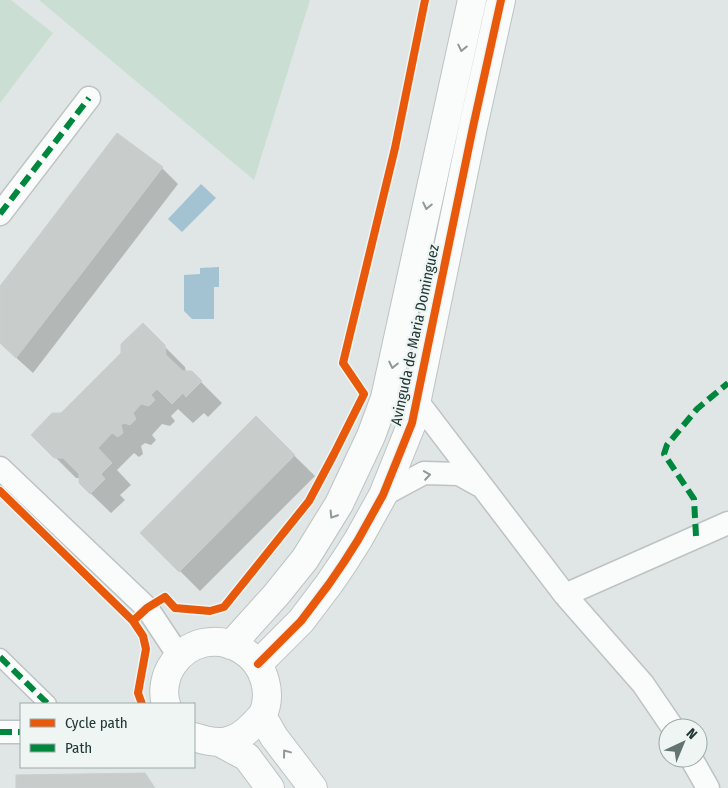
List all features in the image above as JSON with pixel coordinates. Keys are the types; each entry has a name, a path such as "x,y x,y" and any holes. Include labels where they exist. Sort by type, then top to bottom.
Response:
{"street":[{"name":"Avinguda de Maria Dominguez","path":"231,645 299,566 320,536 339,504 371,436 385,398 472,0"},
{"name":"Avinguda de Maria Dominguez","path":"258,664 301,621 329,584 358,540 383,495 412,423 501,0"},
{"path":"0,214 89,98"},
{"path":"417,401 565,595 643,684 666,718"},
{"path":"0,468 147,608 179,656"},
{"path":"383,495 424,473 459,474 483,487"},
{"path":"565,595 728,522"},
{"path":"166,703 165,684 170,669 179,656 190,648 204,643 217,642 245,651 258,664 264,676 267,689 267,703 262,716 249,730 236,738 221,743"},
{"path":"0,657 47,703"},
{"path":"262,716 274,737 313,788"},
{"path":"0,732 20,732"},
{"path":"195,737 221,743 247,757 270,788"},
{"path":"697,768 708,788"}],"green space":[{"path":"0,0 11,0 53,33 0,103"},
{"path":"39,0 310,0 254,180"}],"water":[{"path":"201,184 216,198 182,232 168,219"},
{"path":"219,267 219,287 214,287 214,319 192,319 184,311 184,275 200,274 200,268"}],"building":[{"path":"117,133 163,167 85,269 41,233"},
{"path":"41,233 85,269 16,358 0,343 0,286"},
{"path":"143,323 165,345 166,355 183,371 192,371 202,381 186,397 183,393 172,404 157,389 151,395 155,400 149,406 141,404 133,413 136,419 130,425 124,423 121,425 123,433 118,437 112,433 98,448 112,463 101,474 105,479 90,494 79,483 79,474 63,458 54,458 31,435 52,413 61,413 121,353 121,344"},
{"path":"256,416 295,455 179,572 140,533"},
{"path":"145,773 155,788 16,788 16,775"}],"marked path":[{"path":"0,214 89,98"},
{"path":"696,536 694,499 664,454 667,445 697,409 728,383"},
{"path":"0,657 47,703"},
{"path":"0,732 20,732"}],"cycle path":[{"path":"142,703 138,693 146,649 143,636 133,621 147,608 165,597 175,608 210,611 224,607 309,501 364,394 343,363 395,148 425,0"},
{"path":"258,664 301,621 344,562 383,495 412,423 501,0"},
{"path":"0,491 133,621"}]}
